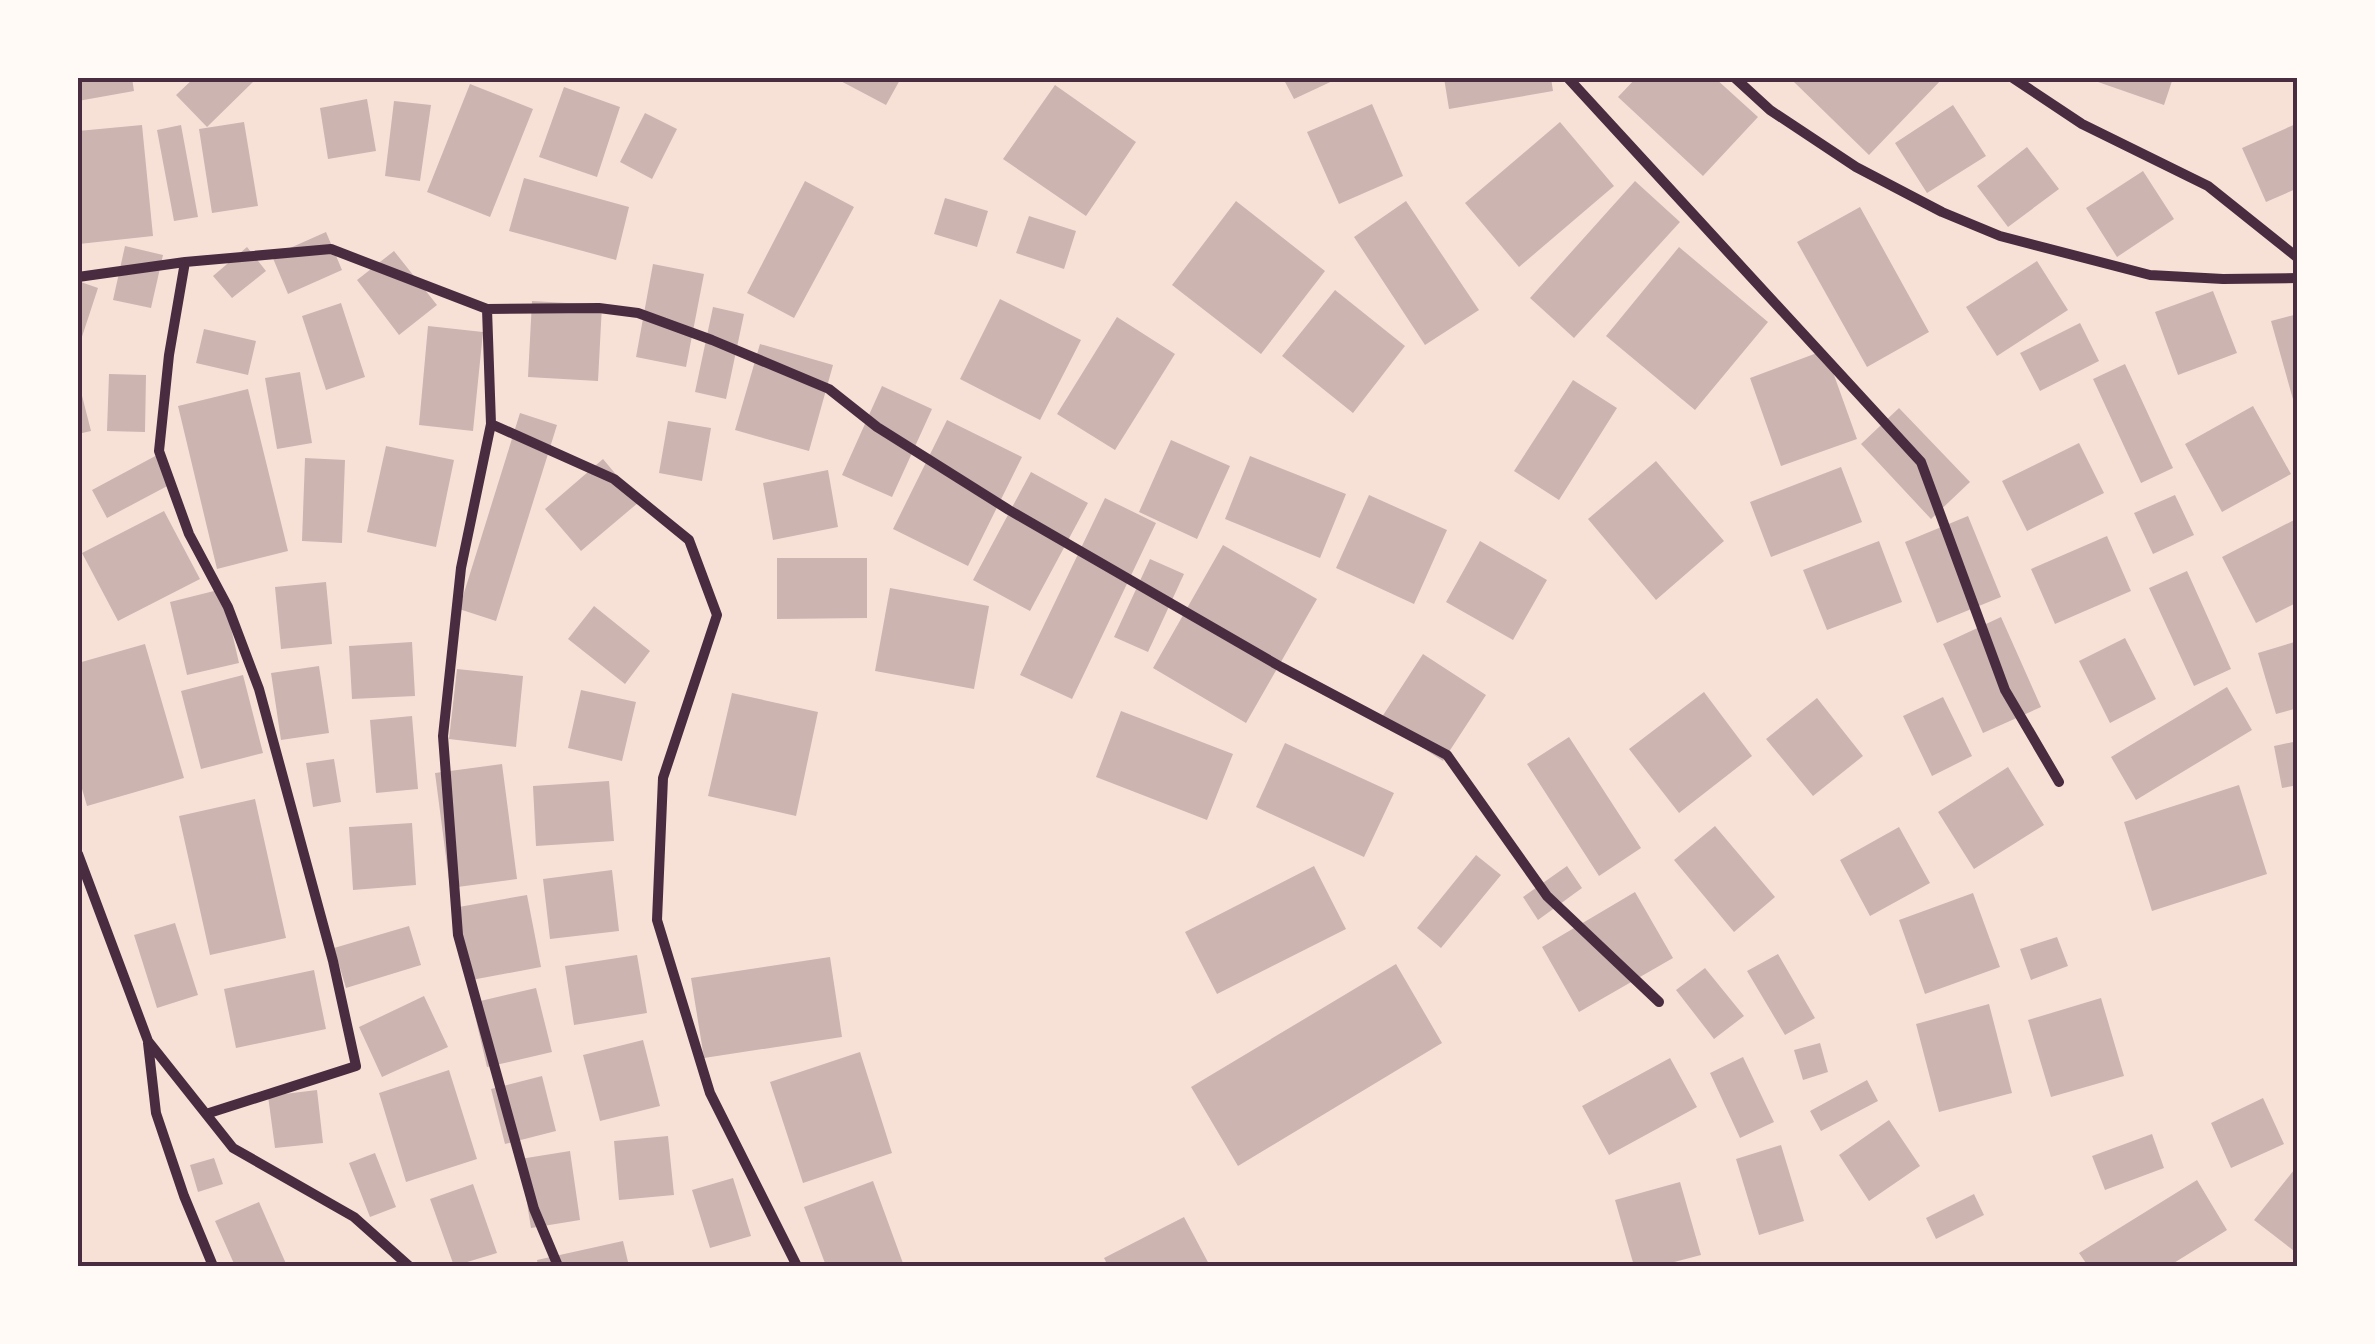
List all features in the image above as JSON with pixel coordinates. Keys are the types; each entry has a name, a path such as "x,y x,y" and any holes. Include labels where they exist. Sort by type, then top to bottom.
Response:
{"street":[{"path":"1568,78 1920,462 2005,690 2059,782"},
{"path":"1735,78 1770,110 1856,168 1942,212 2000,236 2150,274 2223,279 2298,278"},
{"path":"2013,78 2082,124 2208,186 2298,258"},
{"path":"78,277 330,248 487,309 598,308 638,313 828,389 876,427 1008,510 1281,666 1447,755 1547,896 1659,1002"},
{"path":"186,262 169,355 160,450 189,534 228,606 259,688 333,961 356,1066 206,1114"},
{"path":"487,309 491,424 461,568 444,736 458,935 534,1209 558,1266"},
{"path":"491,424 614,478 688,540 718,615 663,778 657,920 710,1093 797,1266"},
{"path":"78,854 148,1040 156,1113 212,1266"},
{"path":"148,1040 233,1148 354,1217 409,1266"}],"building":[{"path":"78,78 132,78 134,91 78,101"},
{"path":"194,78 257,78 207,127 176,95"},
{"path":"835,78 901,78 886,105"},
{"path":"1283,78 1339,78 1294,99"},
{"path":"1444,78 1551,78 1553,91 1449,109"},
{"path":"1636,78 1715,78 1758,117 1703,176 1618,97"},
{"path":"1798,78 1943,78 1869,155 1794,82"},
{"path":"2099,78 2173,78 2164,105 2098,82"},
{"path":"470,84 533,109 490,217 427,192"},
{"path":"1055,85 1136,142 1086,216 1003,159"},
{"path":"564,87 620,107 597,177 539,157"},
{"path":"367,99 376,151 328,159 320,108"},
{"path":"394,101 431,105 420,181 385,176"},
{"path":"1372,104 1403,176 1339,204 1307,132"},
{"path":"1953,105 1986,156 1927,193 1895,143"},
{"path":"645,113 677,129 652,179 620,162"},
{"path":"244,122 258,206 212,213 199,129"},
{"path":"1560,122 1614,186 1519,267 1465,203"},
{"path":"2298,123 2298,188 2266,202 2242,148"},
{"path":"142,125 153,236 79,244 78,131"},
{"path":"181,125 198,217 174,221 157,130"},
{"path":"2027,147 2059,189 2008,227 1977,186"},
{"path":"2143,171 2174,219 2117,257 2086,208"},
{"path":"524,178 629,207 616,260 509,231"},
{"path":"805,181 854,207 794,318 747,293"},
{"path":"1635,181 1680,222 1574,338 1530,298"},
{"path":"945,198 988,211 977,247 934,234"},
{"path":"1236,201 1325,271 1261,354 1172,285"},
{"path":"1406,201 1479,310 1425,345 1354,237"},
{"path":"1860,207 1929,332 1867,367 1797,242"},
{"path":"1029,216 1076,231 1064,269 1016,253"},
{"path":"326,232 342,270 288,294 272,256"},
{"path":"125,246 163,255 151,308 113,300"},
{"path":"247,247 266,271 232,298 213,276"},
{"path":"1679,247 1768,322 1695,410 1606,336"},
{"path":"394,251 437,305 399,335 357,280"},
{"path":"2037,261 2068,310 1997,356 1966,307"},
{"path":"653,264 704,274 686,367 636,357"},
{"path":"78,281 98,288 78,349"},
{"path":"1335,290 1405,346 1353,413 1282,356"},
{"path":"2213,291 2237,353 2178,375 2155,312"},
{"path":"1000,299 1081,340 1040,420 960,379"},
{"path":"532,301 602,305 598,381 528,377"},
{"path":"341,303 365,377 326,390 302,316"},
{"path":"713,307 744,314 726,399 695,392"},
{"path":"2298,314 2298,410 2296,410 2271,321"},
{"path":"1117,317 1175,354 1115,450 1057,414"},
{"path":"2080,323 2099,361 2040,391 2020,353"},
{"path":"428,326 483,332 473,431 419,425"},
{"path":"204,329 256,341 248,375 196,363"},
{"path":"760,344 833,365 809,451 735,430"},
{"path":"1825,350 1857,439 1781,466 1750,378"},
{"path":"2125,364 2173,468 2141,483 2093,379"},
{"path":"300,372 312,443 277,449 265,378"},
{"path":"109,374 146,375 145,432 107,431"},
{"path":"78,380 91,431 78,434"},
{"path":"1573,380 1617,408 1559,500 1514,471"},
{"path":"882,386 932,409 892,497 842,475"},
{"path":"248,389 288,551 217,569 178,406"},
{"path":"2253,406 2291,474 2222,512 2185,444"},
{"path":"1899,408 1970,482 1931,519 1861,444"},
{"path":"520,413 557,425 496,621 459,609"},
{"path":"947,420 1022,457 968,566 893,529"},
{"path":"668,421 711,428 702,481 659,473"},
{"path":"1171,440 1230,466 1197,539 1139,512"},
{"path":"2079,443 2104,493 2027,531 2002,481"},
{"path":"386,446 454,460 436,547 367,532"},
{"path":"159,454 173,483 107,518 92,490"},
{"path":"1250,456 1346,494 1320,558 1225,519"},
{"path":"305,458 345,460 342,543 302,541"},
{"path":"603,459 639,502 581,551 545,509"},
{"path":"1656,461 1724,541 1656,600 1588,519"},
{"path":"1841,467 1862,522 1771,557 1750,502"},
{"path":"828,470 838,527 773,540 763,483"},
{"path":"1031,472 1088,503 1030,611 973,580"},
{"path":"1369,495 1447,530 1414,604 1336,568"},
{"path":"2175,495 2194,535 2153,554 2134,513"},
{"path":"1105,498 1156,523 1072,699 1020,675"},
{"path":"164,511 200,579 118,621 82,553"},
{"path":"1968,516 2001,597 1937,623 1905,542"},
{"path":"2296,519 2298,602 2256,623 2222,557"},
{"path":"2107,536 2131,591 2055,624 2031,569"},
{"path":"1480,541 1547,580 1513,640 1446,602"},
{"path":"1879,541 1902,602 1827,630 1803,570"},
{"path":"1223,545 1317,599 1246,723 1153,668"},
{"path":"777,558 867,558 867,618 777,619"},
{"path":"1150,559 1184,574 1148,652 1114,637"},
{"path":"2187,571 2231,669 2194,686 2149,588"},
{"path":"326,582 332,644 281,649 275,587"},
{"path":"890,588 989,606 974,689 875,671"},
{"path":"222,589 239,663 187,675 170,602"},
{"path":"594,606 650,651 625,684 568,639"},
{"path":"2001,617 2041,707 1983,733 1943,644"},
{"path":"2125,638 2156,699 2110,723 2079,661"},
{"path":"2298,641 2298,708 2276,714 2258,653"},
{"path":"412,642 415,696 352,699 349,646"},
{"path":"145,644 184,778 87,806 78,775 78,663"},
{"path":"1423,654 1486,695 1443,761 1380,720"},
{"path":"319,666 329,733 281,740 271,673"},
{"path":"457,669 523,676 516,747 449,739"},
{"path":"243,675 263,753 201,769 181,691"},
{"path":"2227,687 2252,730 2136,800 2111,757"},
{"path":"581,690 636,702 622,761 568,748"},
{"path":"1704,692 1752,756 1679,813 1629,749"},
{"path":"732,693 818,712 796,816 708,796"},
{"path":"1943,697 1972,756 1932,776 1903,716"},
{"path":"1817,698 1863,756 1813,796 1766,739"},
{"path":"1121,711 1233,754 1207,820 1096,777"},
{"path":"412,716 418,789 376,793 370,720"},
{"path":"1569,737 1641,848 1599,876 1527,764"},
{"path":"2298,741 2298,785 2282,788 2274,746"},
{"path":"1285,743 1394,793 1364,857 1256,807"},
{"path":"334,759 341,802 313,807 306,763"},
{"path":"502,764 517,879 450,888 435,773"},
{"path":"2008,767 2044,825 1974,869 1938,812"},
{"path":"609,781 614,841 536,846 533,786"},
{"path":"2239,785 2267,874 2152,911 2124,822"},
{"path":"255,799 286,938 210,955 179,816"},
{"path":"412,823 416,885 353,890 349,827"},
{"path":"1715,826 1775,897 1734,932 1674,860"},
{"path":"1899,827 1930,883 1870,916 1840,860"},
{"path":"1476,855 1501,875 1441,948 1417,928"},
{"path":"1314,866 1346,929 1217,994 1185,932"},
{"path":"1567,866 1582,888 1538,920 1523,897"},
{"path":"612,870 619,931 550,939 543,879"},
{"path":"1635,892 1673,958 1579,1012 1542,947"},
{"path":"1973,893 2000,967 1925,994 1899,920"},
{"path":"527,895 541,967 466,981 453,908"},
{"path":"175,923 198,995 157,1008 134,935"},
{"path":"409,926 421,965 346,988 334,948"},
{"path":"2057,937 2068,966 2031,980 2020,949"},
{"path":"1778,954 1815,1018 1785,1035 1747,971"},
{"path":"637,955 647,1013 574,1025 565,966"},
{"path":"830,957 842,1037 704,1058 691,978"},
{"path":"1396,964 1442,1043 1238,1166 1191,1087"},
{"path":"1705,968 1744,1016 1714,1039 1676,990"},
{"path":"314,970 326,1029 236,1048 224,989"},
{"path":"536,988 552,1052 487,1067 472,1003"},
{"path":"424,996 448,1047 382,1077 359,1027"},
{"path":"2101,998 2124,1076 2051,1097 2028,1020"},
{"path":"1989,1004 2012,1093 1939,1112 1916,1024"},
{"path":"643,1040 660,1106 600,1121 583,1055"},
{"path":"1820,1043 1828,1072 1803,1080 1794,1050"},
{"path":"860,1052 892,1153 803,1183 770,1082"},
{"path":"1743,1057 1774,1122 1740,1138 1710,1073"},
{"path":"1670,1058 1697,1107 1609,1155 1582,1106"},
{"path":"449,1070 477,1159 406,1182 379,1093"},
{"path":"542,1076 556,1131 505,1144 491,1089"},
{"path":"1867,1080 1878,1101 1821,1131 1810,1111"},
{"path":"317,1090 323,1143 275,1148 268,1096"},
{"path":"2263,1098 2284,1144 2231,1168 2211,1123"},
{"path":"1889,1120 1920,1166 1869,1201 1839,1155"},
{"path":"2152,1134 2164,1168 2105,1190 2092,1156"},
{"path":"668,1136 674,1195 619,1200 614,1141"},
{"path":"1781,1145 1804,1221 1759,1235 1736,1159"},
{"path":"570,1151 580,1220 531,1228 520,1159"},
{"path":"375,1153 396,1207 370,1217 349,1163"},
{"path":"214,1158 223,1184 198,1192 190,1165"},
{"path":"2298,1165 2298,1254 2254,1220"},
{"path":"733,1178 751,1236 710,1248 692,1190"},
{"path":"2197,1180 2227,1230 2169,1266 2088,1266 2079,1253"},
{"path":"873,1181 904,1266 826,1266 804,1207"},
{"path":"1680,1182 1701,1255 1659,1266 1634,1266 1615,1200"},
{"path":"473,1184 497,1253 454,1266 430,1199"},
{"path":"1974,1194 1984,1215 1936,1239 1926,1218"},
{"path":"259,1202 287,1266 235,1266 215,1221"},
{"path":"1184,1217 1210,1266 1108,1266 1104,1258"},
{"path":"623,1241 629,1266 538,1266 537,1260"}]}
